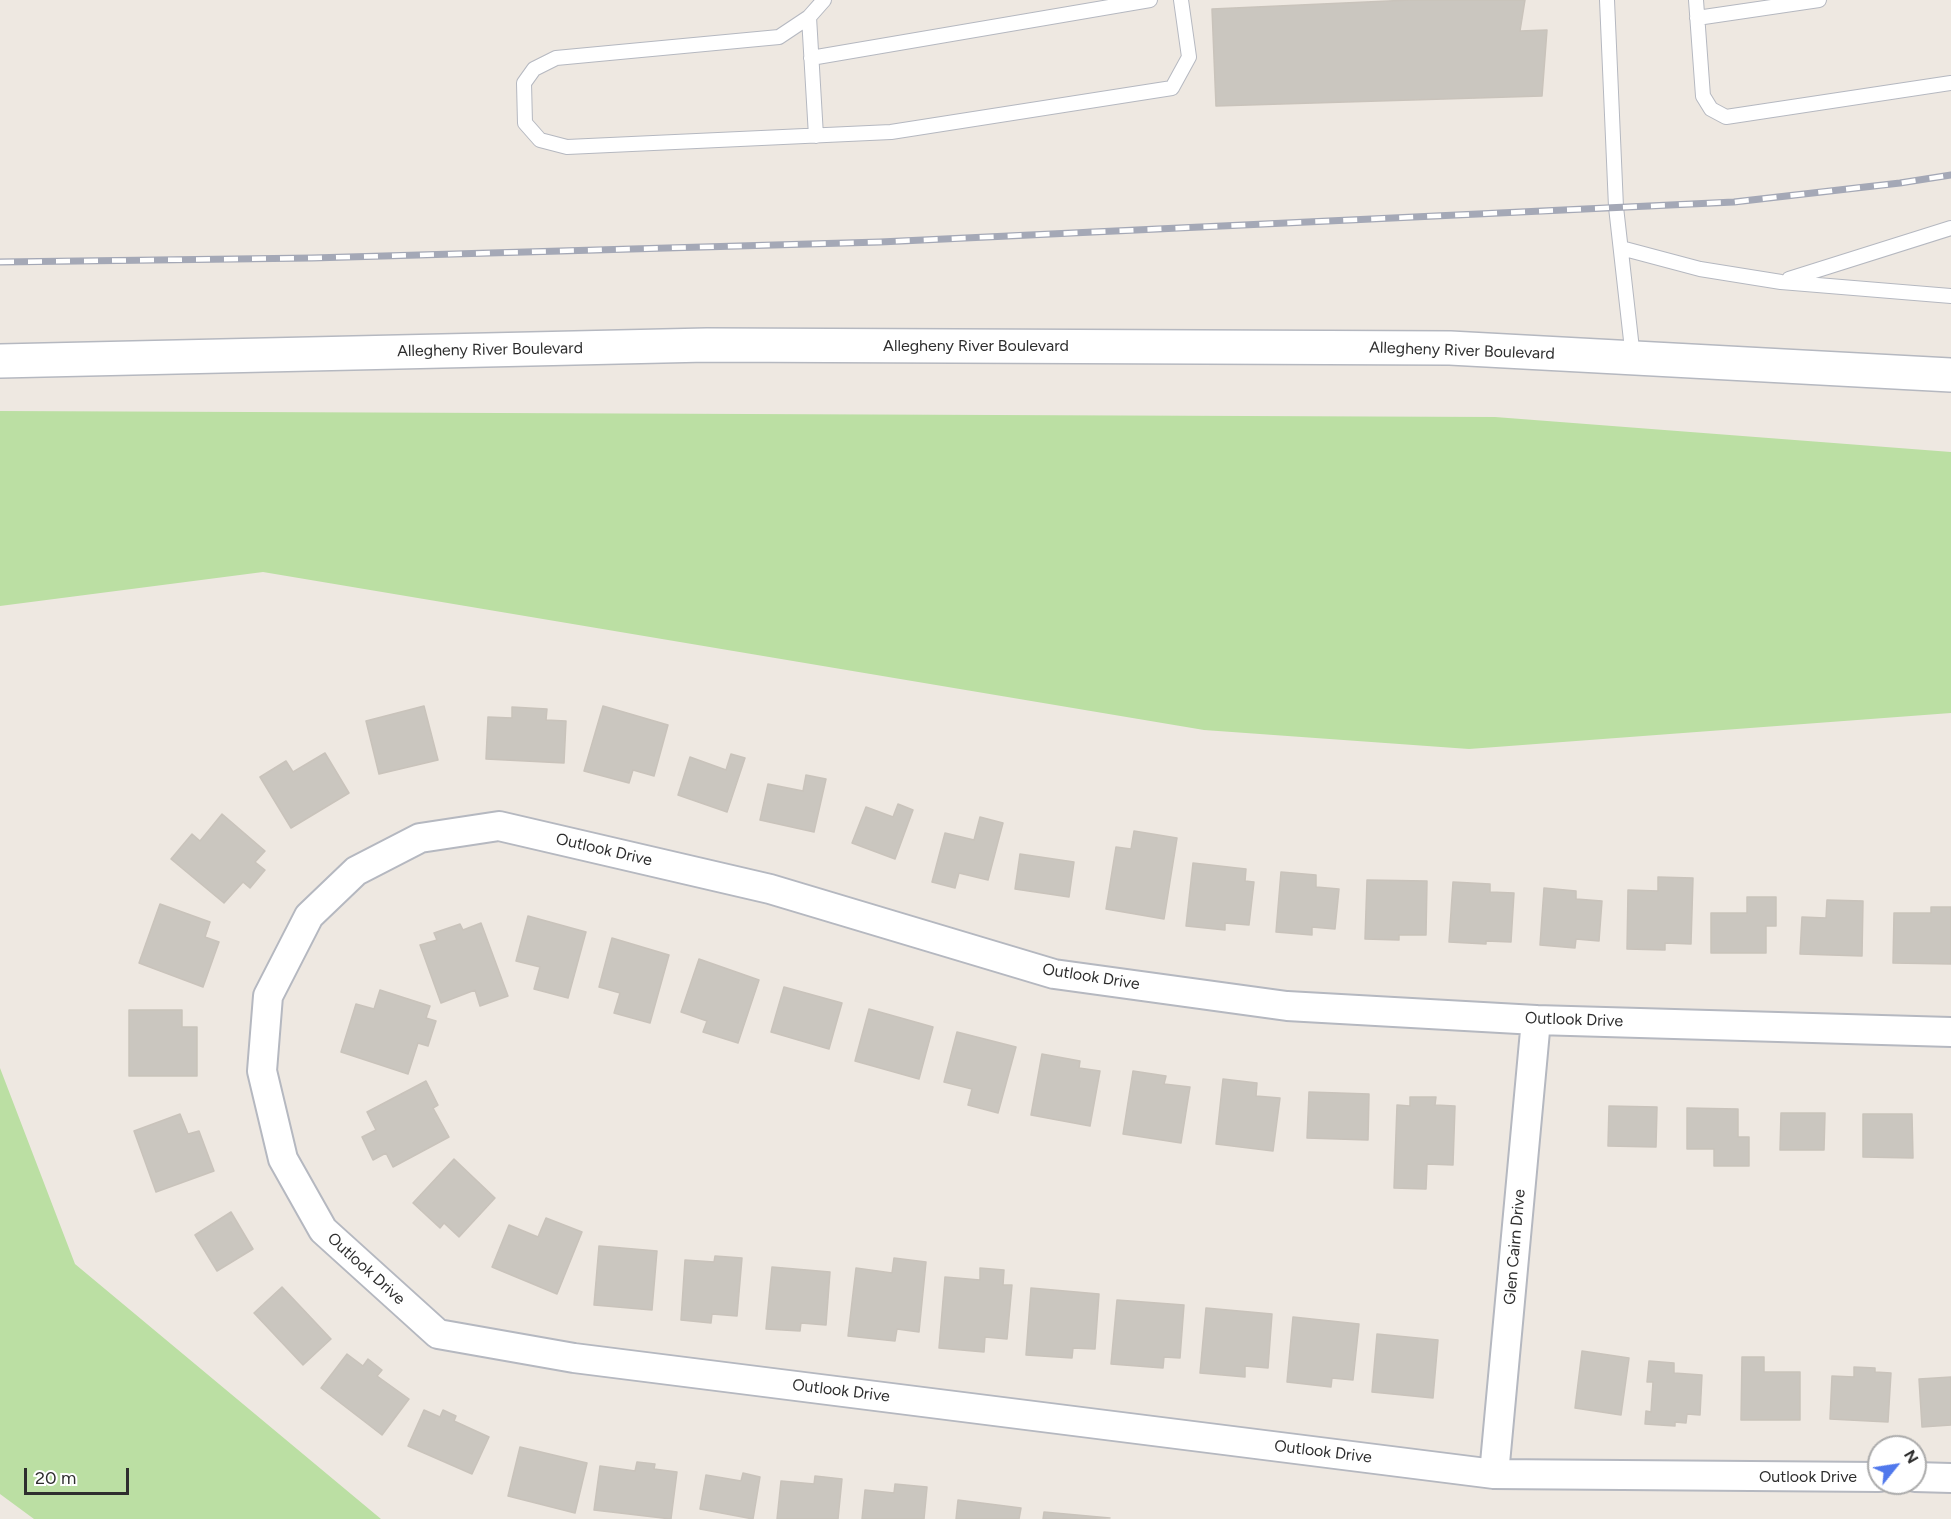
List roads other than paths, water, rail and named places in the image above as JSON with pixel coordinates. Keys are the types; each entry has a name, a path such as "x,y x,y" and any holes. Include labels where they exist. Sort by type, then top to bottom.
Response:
{"main road":[{"name":"Allegheny River Boulevard","path":"0,361 707,345 1450,348 1951,375"}],"street":[{"name":"Outlook Drive","path":"1867,1477 1494,1474 574,1358 438,1334 323,1230 283,1159 262,1071 268,996 309,916 356,871 420,838 499,826 770,889 1053,974 1287,1006 1536,1020 1951,1032"},
{"name":"Glen Cairn Drive","path":"1494,1474 1536,1020"},
{"path":"1927,1477 1951,1478"}],"lane":[{"path":"824,0 809,17 779,37 556,58 534,69 524,83 525,123 540,140 567,147 891,132 1172,88 1188,57 1181,0"},
{"path":"811,58 1150,0"},
{"path":"1607,0 1616,207 1633,358"},
{"path":"1696,0 1703,96 1711,109 1726,117 1951,83"},
{"path":"1697,18 1819,0"},
{"path":"809,17 816,136"},
{"path":"1781,282 1951,228"},
{"path":"1621,248 1700,269 1781,282 1951,296"}],"railway":[{"path":"0,262 312,258 880,242 1734,202 1951,175"}]}
